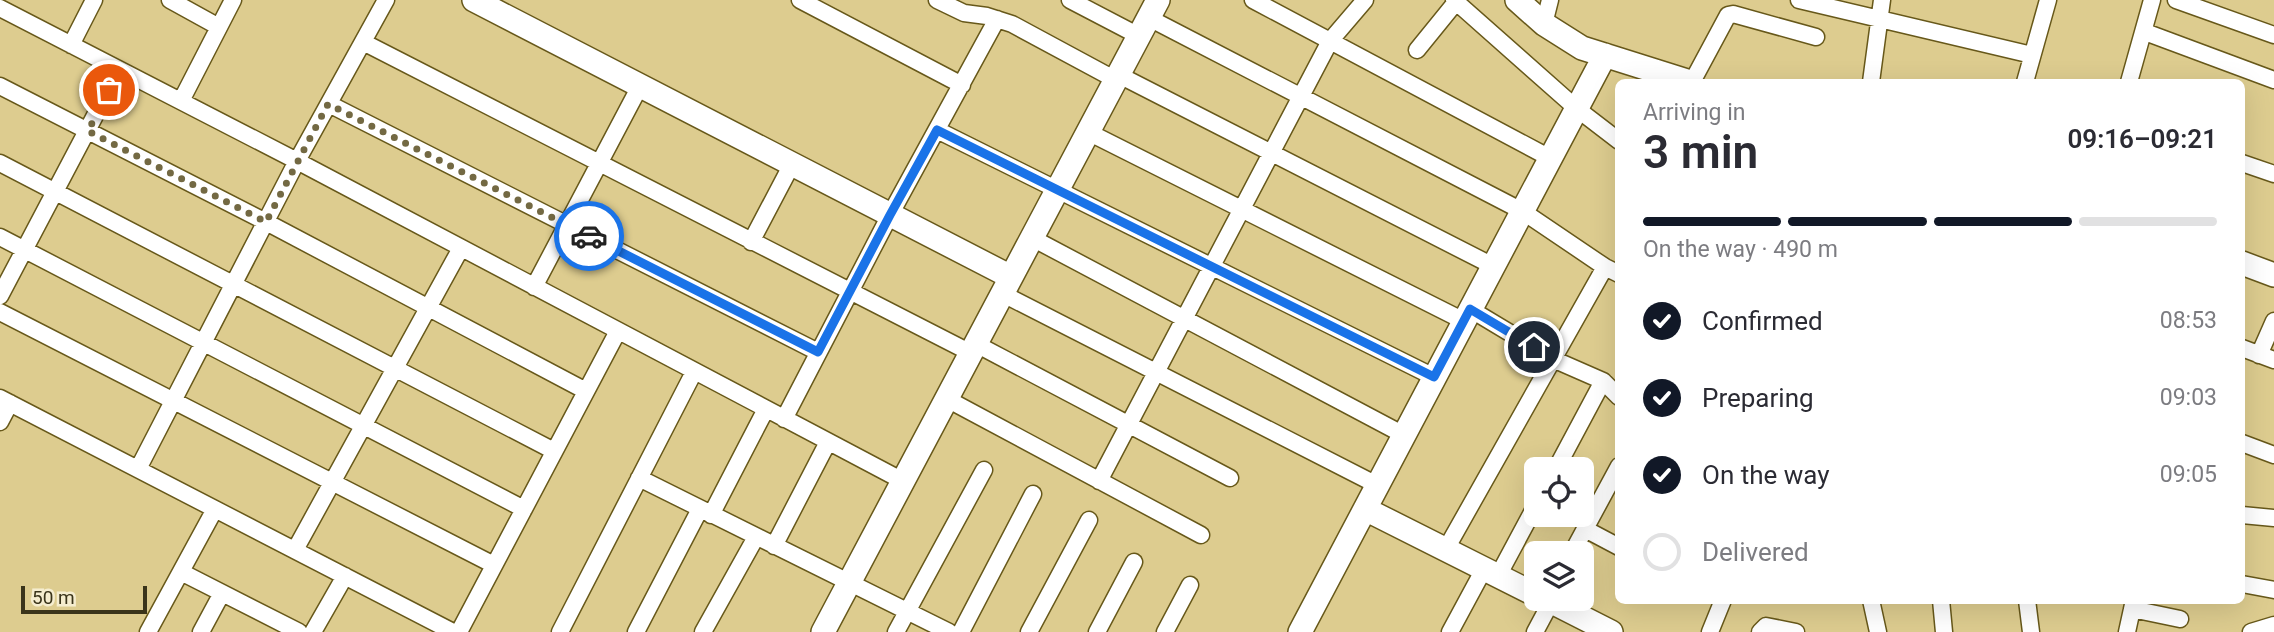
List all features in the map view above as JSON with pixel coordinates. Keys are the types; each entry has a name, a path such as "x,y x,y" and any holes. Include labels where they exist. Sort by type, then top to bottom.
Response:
{"street":[{"path":"71,45 94,0"},
{"path":"170,0 219,27"},
{"path":"181,101 233,0"},
{"path":"138,469 297,161 386,0"},
{"path":"800,0 962,85"},
{"path":"937,0 958,11 976,7 1012,24 1493,266"},
{"path":"1070,0 1149,18 1522,211 1612,271 1555,360 1446,549"},
{"path":"1253,0 1550,158"},
{"path":"1099,481 1330,41 1365,0"},
{"path":"1517,0 1544,24 1582,48 1681,79"},
{"path":"1544,24 1550,0"},
{"path":"1799,0 2032,55"},
{"path":"1871,79 1882,0"},
{"path":"2026,79 2048,0"},
{"path":"2130,79 2152,0"},
{"path":"2176,0 2274,34"},
{"path":"1417,50 1455,1 1576,108 1615,138"},
{"path":"489,3 640,86 890,215 1157,373 1377,485"},
{"path":"0,8 297,161 903,481"},
{"path":"1693,79 1728,15 1733,14 1816,37"},
{"path":"823,632 1149,18"},
{"path":"784,419 890,215 997,19"},
{"path":"2145,32 2274,80"},
{"path":"363,42 850,292 1130,425 1230,478"},
{"path":"1300,632 1605,55"},
{"path":"0,296 119,69"},
{"path":"0,86 266,222 586,391"},
{"path":"534,287 640,86"},
{"path":"328,104 818,352"},
{"path":"937,130 1434,377"},
{"path":"1088,132 1242,210 1603,381 1615,393"},
{"path":"0,163 554,451"},
{"path":"751,242 792,164"},
{"path":"2245,164 2274,174"},
{"path":"0,237 524,509"},
{"path":"1032,238 1404,435"},
{"path":"295,550 461,248"},
{"path":"2245,264 2274,275"},
{"path":"0,312 494,565"},
{"path":"2245,349 2267,357 2274,321"},
{"path":"459,632 618,331"},
{"path":"560,632 694,372"},
{"path":"1562,457 1603,381"},
{"path":"947,399 1201,536"},
{"path":"0,422 5,400 453,632"},
{"path":"636,632 766,410"},
{"path":"774,546 828,442"},
{"path":"2245,444 2274,455"},
{"path":"895,632 984,470"},
{"path":"1578,541 1615,473"},
{"path":"639,478 950,632"},
{"path":"961,632 1033,495"},
{"path":"148,632 215,509"},
{"path":"1365,509 1524,588"},
{"path":"2245,515 2274,519"},
{"path":"1029,632 1089,520"},
{"path":"1450,632 1524,523"},
{"path":"1585,529 1615,545"},
{"path":"703,632 756,537"},
{"path":"1097,632 1134,562"},
{"path":"181,572 292,630"},
{"path":"313,632 345,576"},
{"path":"2245,584 2274,590"},
{"path":"1165,632 1189,585"},
{"path":"201,632 222,593"},
{"path":"1710,632 1721,604"},
{"path":"1872,604 1878,632"},
{"path":"1941,604 1944,632"},
{"path":"2027,604 2031,632"},
{"path":"2127,632 2133,605 2180,619"},
{"path":"1535,632 1541,611"},
{"path":"1569,611 1611,632"},
{"path":"1759,632 1766,626 1796,632"}],"way so far":[{"path":"109,90 88,131 266,222 328,104 589,236"}],"route":[{"path":"589,236 818,352 937,130 1434,377 1470,309 1534,347"}]}
